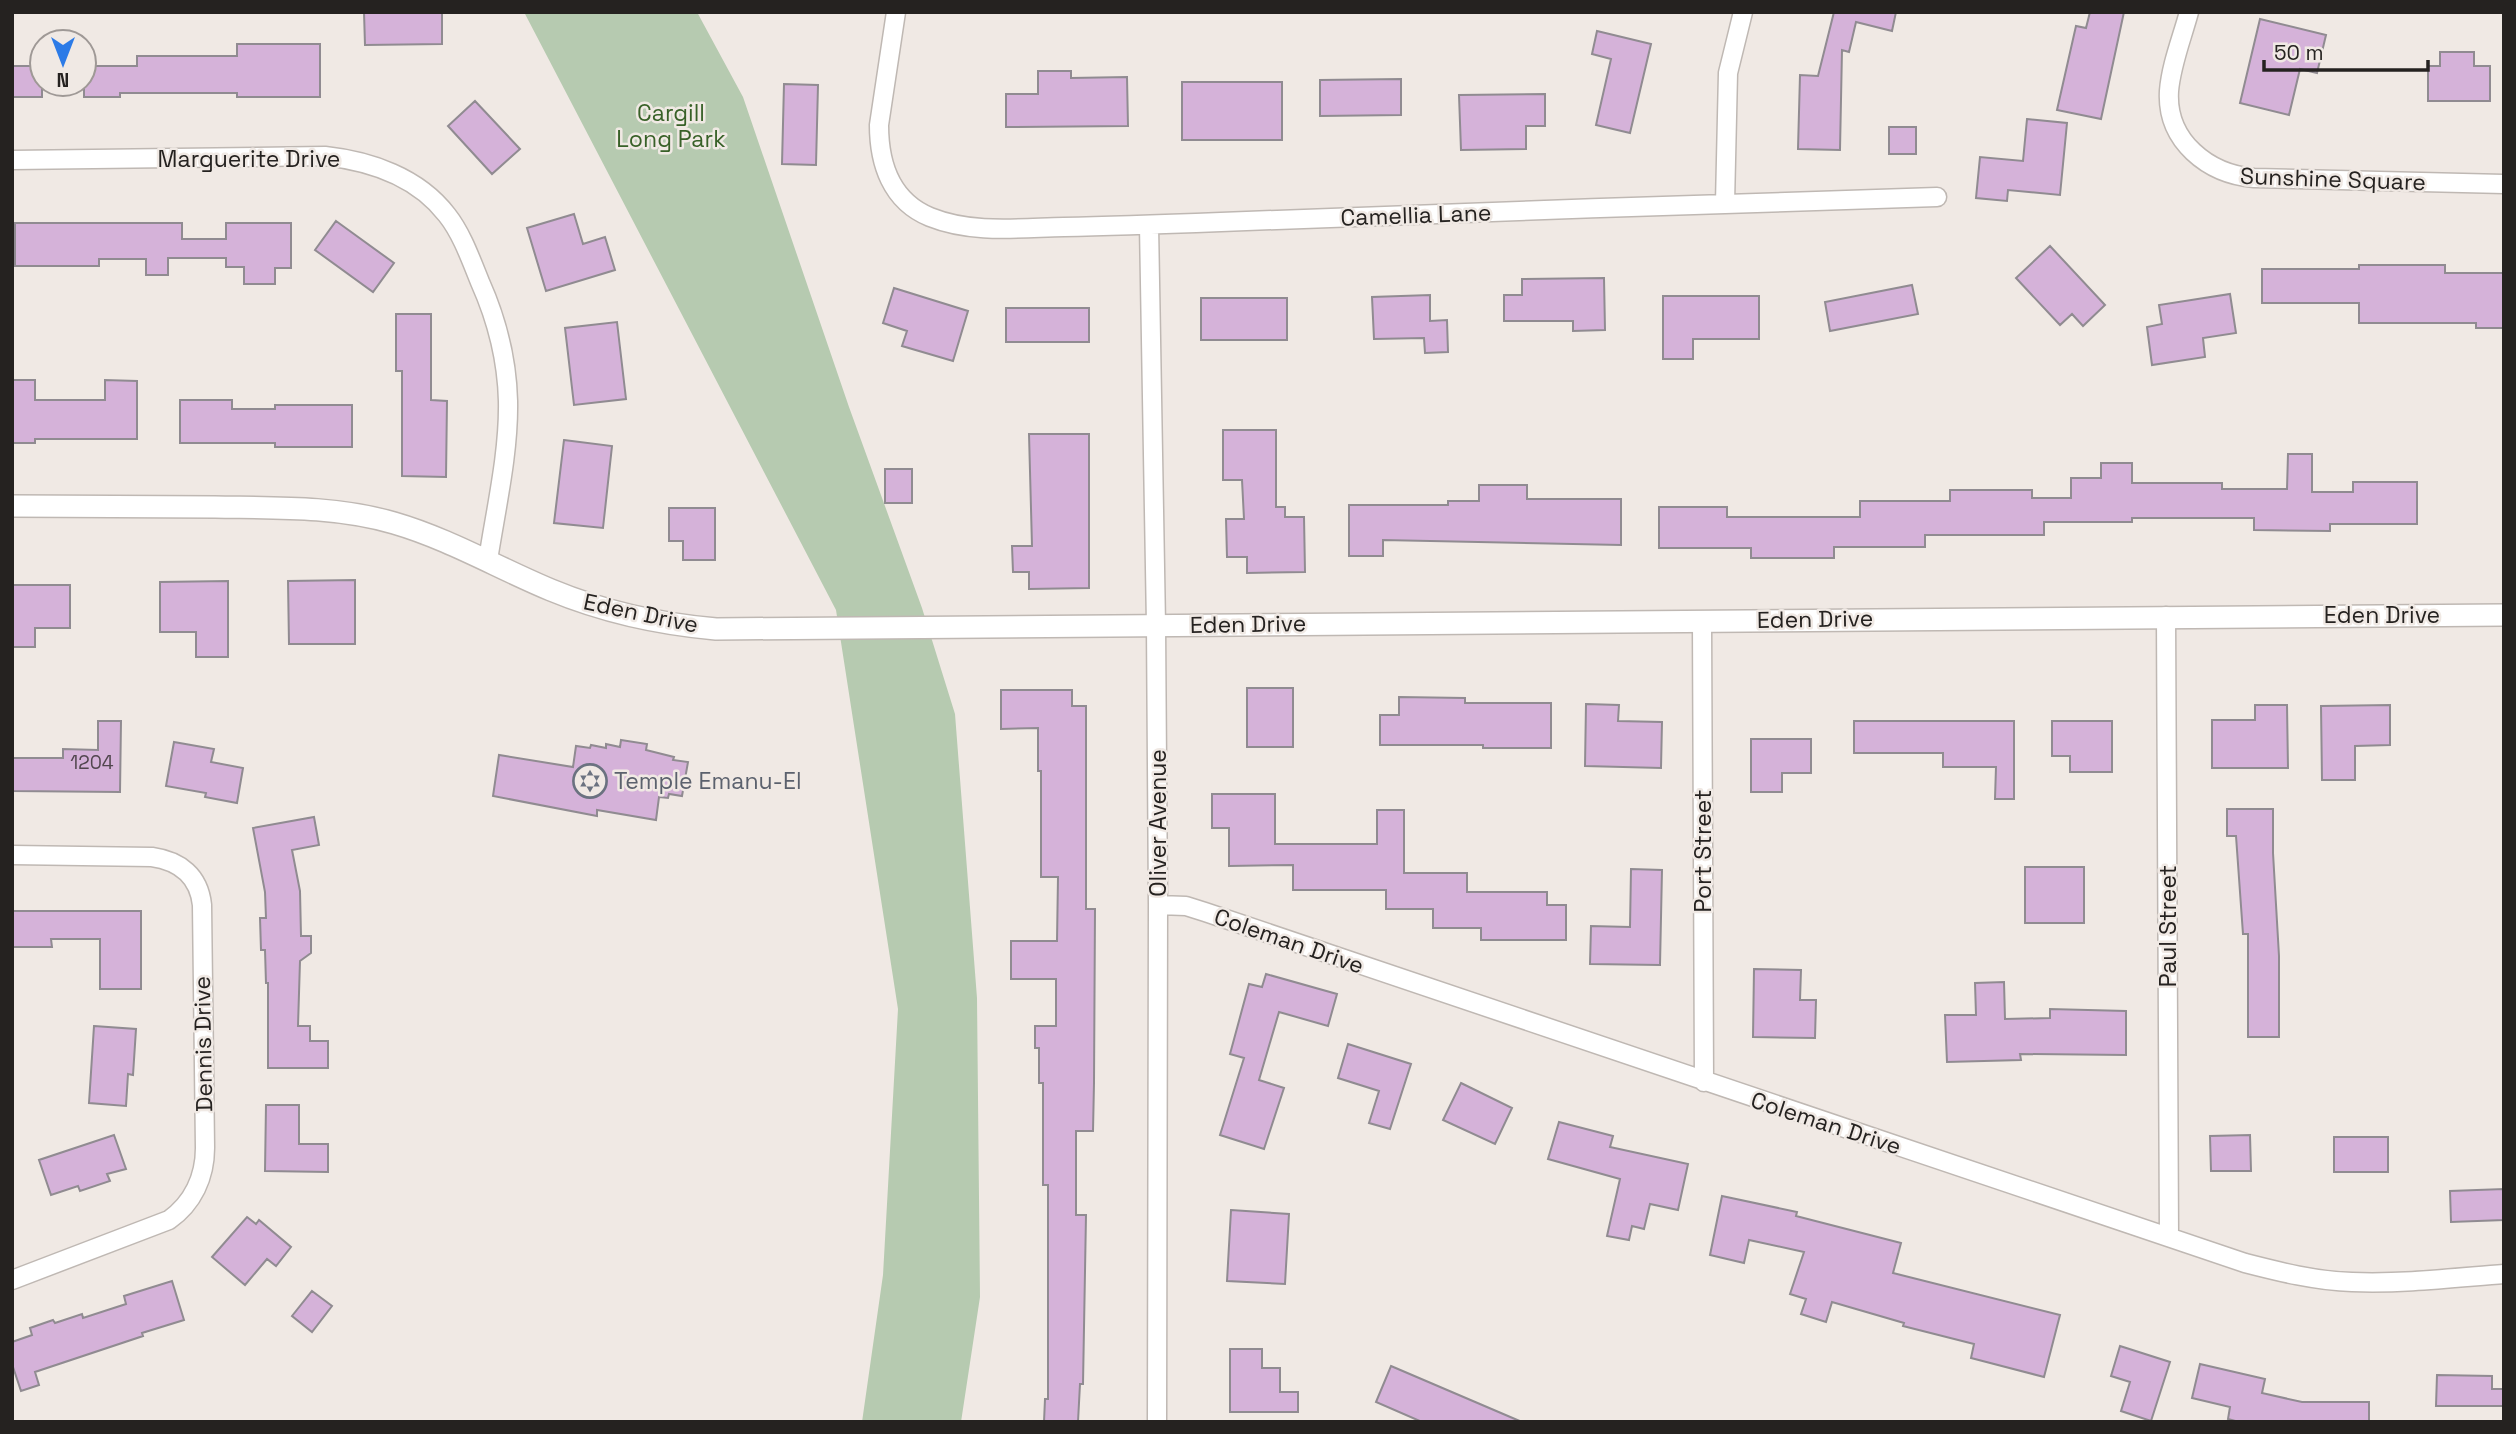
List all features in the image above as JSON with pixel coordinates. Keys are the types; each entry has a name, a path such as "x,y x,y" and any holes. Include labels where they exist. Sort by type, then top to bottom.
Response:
{"street":[{"name":"Camellia Lane","path":"896,12 880,110 879,140 884,169 902,198 918,211 930,217 973,228 1149,225 1937,197"},
{"path":"1726,203 1728,72 1743,12"},
{"name":"Sunshine Square","path":"2189,12 2170,84 2170,108 2184,142 2197,158 2211,167 2232,176 2254,178 2504,184"},
{"name":"Marguerite Drive","path":"12,160 325,156 369,163 422,190 448,215 457,231 485,293 504,357 508,421 488,560"},
{"name":"Oliver Avenue","path":"1149,225 1158,905 1157,1422"},
{"name":"Eden Drive","path":"12,506 274,508 347,513 394,523 488,560 549,589 605,609 690,627 743,630 2504,615"},
{"name":"Paul Street","path":"2166,616 2169,1237"},
{"name":"Port Street","path":"1702,621 1704,1082"},
{"name":"Dennis Drive","path":"12,856 152,857 172,861 193,878 198,886 202,905 205,1157 202,1174 192,1196 183,1209 169,1220 12,1280"},
{"name":"Coleman Drive","path":"1158,905 1186,906 1205,912 2245,1263 2328,1280 2392,1283 2504,1274"}],"green space":[{"name":"Cargill Long Park","path":"524,12 697,12 743,97 849,407 922,608 955,714 977,998 980,1297 961,1422 862,1422 883,1275 898,1009 836,610"}],"building":[{"path":"364,12 442,12 442,44 365,45"},
{"path":"1834,12 1896,12 1892,31 1856,22 1849,52 1842,50 1840,150 1798,149 1800,75 1818,76"},
{"path":"2090,12 2124,12 2101,119 2057,110 2076,26 2086,28"},
{"path":"2260,19 2326,35 2317,73 2300,69 2289,115 2240,103"},
{"path":"1597,31 1651,44 1630,133 1596,125 1611,59 1592,54"},
{"path":"237,44 320,44 320,97 237,97 237,93 120,93 120,97 98,97 98,66 137,66 137,56 237,56"},
{"path":"2440,52 2474,52 2474,66 2490,66 2490,101 2428,101 2428,66 2440,66"},
{"path":"12,66 28,66 28,97 12,97"},
{"path":"1038,71 1071,71 1071,78 1127,77 1128,126 1006,127 1006,94 1038,94"},
{"path":"1401,79 1401,115 1320,116 1320,80"},
{"path":"1182,82 1282,82 1282,140 1182,140"},
{"path":"784,84 818,85 816,165 782,164"},
{"path":"1545,94 1545,126 1526,126 1526,149 1461,150 1459,95"},
{"path":"475,101 520,149 492,174 448,126"},
{"path":"2027,119 2067,123 2060,195 2008,190 2007,201 1976,198 1980,157 2023,161"},
{"path":"1889,127 1916,127 1916,154 1889,154"},
{"path":"574,214 583,244 605,237 615,270 546,291 527,228"},
{"path":"336,221 394,263 373,292 315,250"},
{"path":"15,223 182,223 182,239 226,239 226,223 291,223 291,268 275,268 275,284 244,284 244,267 226,267 226,258 168,258 168,275 146,275 146,259 99,259 99,266 15,266"},
{"path":"2050,246 2105,305 2083,326 2072,314 2060,325 2016,278"},
{"path":"2359,265 2445,265 2445,273 2504,273 2504,328 2476,328 2476,323 2359,323 2359,303 2262,303 2262,269 2359,269"},
{"path":"1604,278 1605,330 1573,331 1573,321 1504,321 1504,295 1522,295 1522,279"},
{"path":"1912,285 1918,314 1830,331 1825,302"},
{"path":"894,288 968,311 953,361 902,346 907,331 883,323"},
{"path":"2230,294 2236,333 2203,338 2205,357 2152,365 2147,327 2162,324 2159,305"},
{"path":"1430,295 1430,321 1447,320 1448,352 1425,353 1424,338 1374,339 1372,297"},
{"path":"1663,296 1759,296 1759,339 1693,339 1693,359 1663,359"},
{"path":"1201,298 1287,298 1287,340 1201,340"},
{"path":"1006,308 1089,308 1089,342 1006,342"},
{"path":"396,314 431,314 431,400 447,401 446,477 402,476 402,371 396,371"},
{"path":"617,322 626,399 574,405 565,328"},
{"path":"12,380 35,380 35,400 105,400 105,380 137,381 137,439 35,439 35,443 12,443"},
{"path":"180,400 232,400 232,409 275,409 275,405 352,405 352,447 275,447 275,443 180,443"},
{"path":"1223,430 1276,430 1276,507 1285,507 1285,517 1304,517 1305,572 1247,573 1247,557 1227,557 1226,519 1244,519 1242,480 1223,480"},
{"path":"1029,434 1089,434 1089,588 1029,589 1029,572 1013,572 1012,546 1032,546"},
{"path":"564,440 612,446 603,528 554,523"},
{"path":"2288,454 2312,454 2312,492 2353,492 2353,482 2417,482 2417,524 2330,524 2330,531 2254,530 2254,518 2132,518 2132,522 2044,522 2044,535 1925,535 1925,547 1834,547 1834,558 1751,558 1751,548 1659,548 1659,507 1727,507 1727,517 1860,517 1860,501 1950,501 1950,490 2032,490 2032,498 2071,498 2071,478 2101,478 2101,463 2132,463 2132,483 2222,483 2222,489 2287,489"},
{"path":"885,469 912,469 912,503 885,503"},
{"path":"1479,485 1527,485 1527,499 1621,499 1621,545 1383,540 1383,556 1349,556 1349,505 1448,505 1448,501 1479,501"},
{"path":"669,508 715,508 715,560 683,560 683,541 669,541"},
{"path":"355,580 355,644 289,644 288,581"},
{"path":"228,581 228,657 196,657 196,632 160,632 160,582"},
{"path":"12,585 70,585 70,628 35,628 35,647 12,647"},
{"path":"1247,688 1293,688 1293,747 1247,747"},
{"path":"1001,690 1072,690 1072,706 1086,706 1086,909 1095,909 1094,1083 1093,1131 1076,1131 1076,1215 1086,1215 1083,1384 1080,1384 1078,1422 1044,1422 1045,1399 1048,1399 1048,1185 1043,1185 1043,1083 1039,1083 1039,1048 1035,1048 1035,1026 1056,1026 1056,979 1011,979 1011,941 1057,941 1058,877 1041,877 1041,771 1038,771 1038,728 1001,729"},
{"path":"1399,697 1465,698 1465,703 1551,703 1551,748 1380,745 1380,715 1399,715"},
{"path":"1586,704 1619,705 1618,721 1662,722 1661,768 1585,766"},
{"path":"2255,705 2287,705 2288,768 2212,768 2212,720 2255,720"},
{"path":"2390,705 2390,745 2355,746 2355,780 2322,780 2321,706"},
{"path":"98,721 121,721 120,792 12,791 12,758 63,758 63,749 98,750"},
{"path":"1854,721 2014,721 2014,799 1995,799 1996,767 1943,767 1943,753 1854,753"},
{"path":"2052,721 2112,721 2112,772 2070,772 2070,756 2052,756"},
{"path":"1751,739 1811,739 1811,773 1782,773 1782,792 1751,792"},
{"name":"Temple Emanu-El","path":"621,740 647,744 646,750 674,757 673,760 688,762 682,796 669,794 668,798 659,797 656,820 597,810 597,816 493,796 499,755 573,767 576,746 606,748 606,744 620,747"},
{"path":"174,742 214,749 211,762 243,768 237,803 205,797 206,793 166,786"},
{"path":"1212,794 1275,794 1275,844 1377,844 1377,810 1404,810 1404,873 1467,873 1467,892 1547,892 1547,905 1566,905 1566,940 1481,940 1481,928 1433,928 1433,909 1386,909 1386,890 1293,890 1293,865 1229,866 1229,828 1212,828"},
{"path":"2227,809 2273,809 2279,956 2279,1037 2248,1037 2248,934 2243,934 2236,836 2227,836"},
{"path":"314,817 319,845 292,850 300,891 301,936 311,936 311,953 300,961 298,1026 310,1026 310,1041 328,1041 328,1068 268,1068 268,983 265,950 261,950 260,918 266,918 265,892 253,828"},
{"path":"2025,867 2084,867 2084,923 2025,923"},
{"path":"1631,869 1662,870 1660,965 1590,964 1591,926 1630,927"},
{"path":"12,911 141,911 141,989 100,989 100,939 51,939 52,947 12,947"},
{"path":"1754,969 1801,970 1800,1000 1816,1000 1815,1038 1753,1037"},
{"path":"1266,974 1337,994 1328,1026 1279,1012 1259,1080 1284,1088 1264,1149 1220,1135 1244,1058 1230,1054 1249,984 1262,987"},
{"path":"2004,982 2005,1019 2050,1018 2050,1009 2126,1011 2126,1055 2020,1054 2021,1060 1947,1062 1945,1015 1976,1015 1975,983"},
{"path":"94,1026 136,1029 133,1075 128,1074 126,1106 89,1103"},
{"path":"1348,1044 1411,1064 1390,1129 1369,1123 1379,1091 1338,1078"},
{"path":"1461,1083 1512,1108 1495,1144 1443,1120"},
{"path":"266,1105 299,1105 299,1144 328,1144 328,1172 265,1171"},
{"path":"1559,1122 1613,1136 1610,1147 1688,1164 1678,1210 1650,1204 1644,1229 1632,1226 1629,1240 1607,1236 1620,1179 1548,1159"},
{"path":"114,1135 126,1169 107,1174 110,1181 80,1191 78,1186 51,1195 39,1160"},
{"path":"2250,1135 2251,1171 2211,1171 2210,1136"},
{"path":"2334,1137 2388,1137 2388,1172 2334,1172"},
{"path":"2504,1189 2504,1220 2451,1222 2450,1191"},
{"path":"1722,1196 1797,1212 1796,1216 1901,1243 1893,1273 2060,1315 2044,1377 1971,1358 1974,1344 1903,1326 1904,1323 1832,1302 1826,1322 1801,1314 1806,1299 1790,1294 1804,1252 1749,1240 1744,1263 1710,1255"},
{"path":"1231,1210 1289,1214 1285,1284 1227,1281"},
{"path":"247,1217 256,1224 259,1220 291,1247 276,1266 267,1259 245,1285 212,1257"},
{"path":"172,1281 184,1320 35,1372 39,1385 21,1391 12,1364 12,1342 32,1335 30,1328 82,1314 83,1318 126,1304 124,1296"},
{"path":"312,1291 332,1306 312,1332 292,1316"},
{"path":"2120,1346 2170,1362 2151,1421 2121,1411 2130,1382 2111,1376"},
{"path":"1230,1349 1262,1349 1262,1368 1280,1368 1280,1392 1298,1392 1298,1412 1230,1412"},
{"path":"2200,1364 2265,1379 2262,1393 2302,1402 2369,1402 2369,1422 2239,1422 2228,1419 2230,1407 2192,1398"},
{"path":"1391,1366 1522,1422 1422,1422 1376,1402"},
{"path":"2437,1375 2492,1376 2492,1389 2504,1389 2504,1406 2436,1406"}],"place":[{"name":"Temple Emanu-El","path":"590,781"}]}
